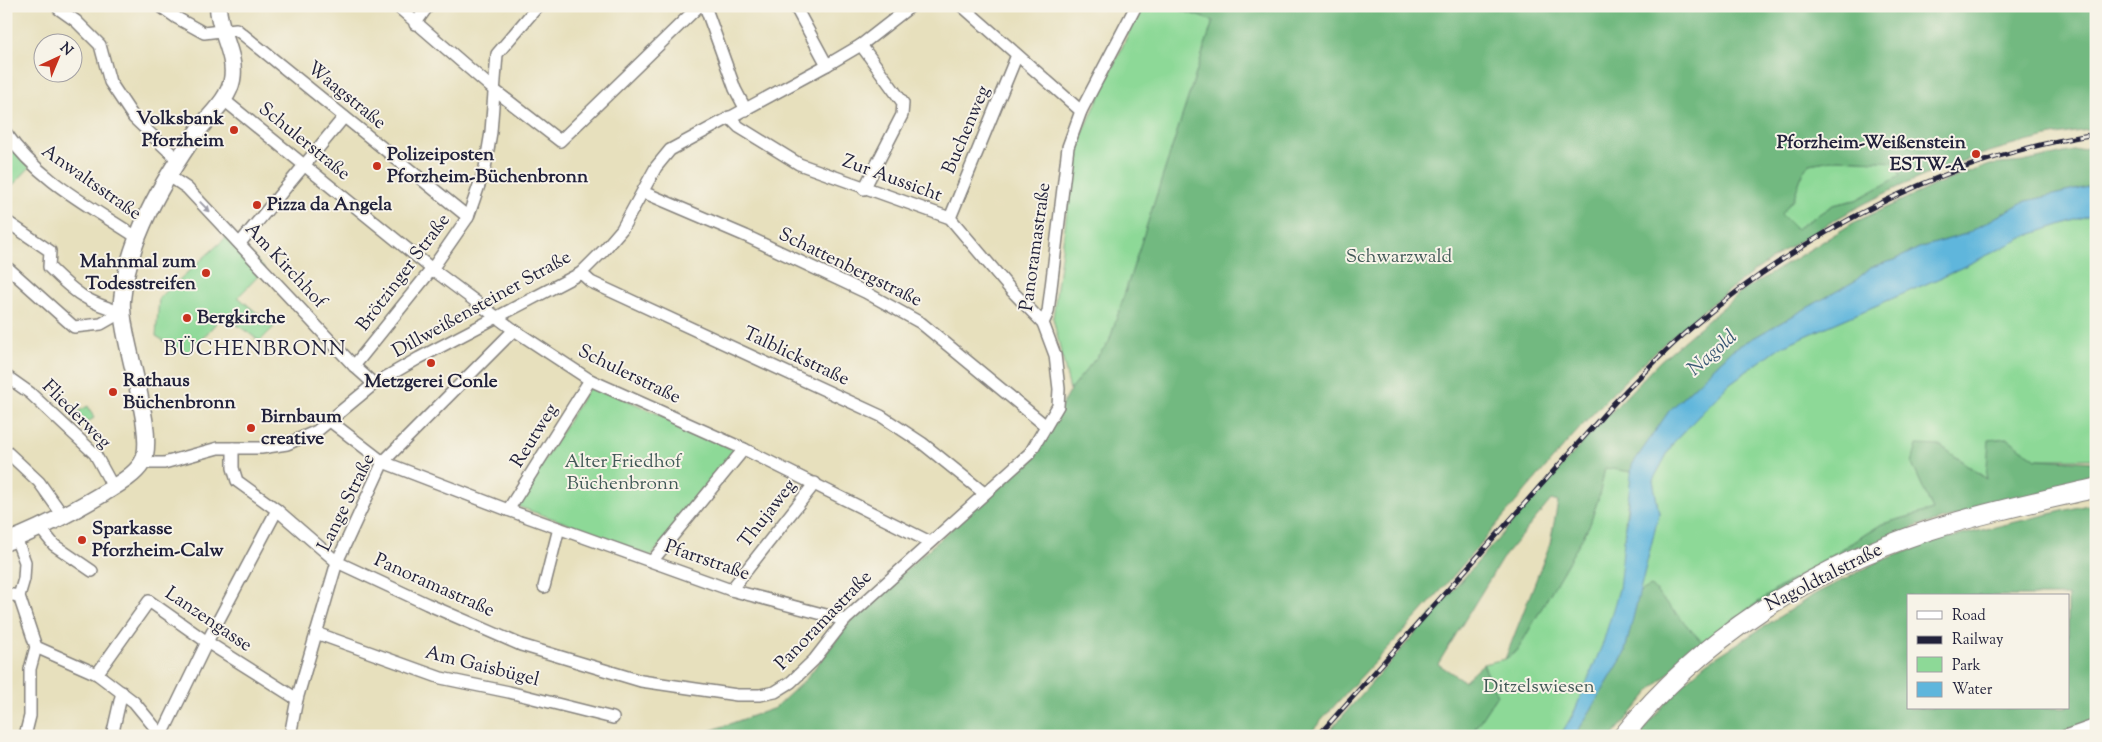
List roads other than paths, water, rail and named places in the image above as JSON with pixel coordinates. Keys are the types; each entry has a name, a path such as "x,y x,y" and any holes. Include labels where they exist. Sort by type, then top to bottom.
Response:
{"main road":[{"path":"11,540 41,529 64,517 113,487 130,475 142,463 147,446 146,430 122,312 125,275 138,238 168,176 198,131 224,100 232,83 233,70 230,54 221,30 218,6"},
{"name":"Nagoldtalstraße","path":"1623,736 1654,699 1701,654 1760,611 1818,577 1866,553 1928,531 2096,488"}],"street":[{"name":"Waagstraße","path":"160,6 176,18 204,33 236,29 468,217"},
{"path":"396,6 492,89 560,141 699,6"},
{"path":"415,24 428,6"},
{"name":"Brötzinger Straße","path":"354,366 432,269 468,217 485,168 491,132 492,89 496,54 538,6"},
{"path":"705,6 735,89 746,110"},
{"path":"795,6 827,66"},
{"name":"Dillweißensteiner Straße","path":"142,463 164,463 218,448 261,448 287,444 317,431 374,384 419,358 581,273 622,229 656,167 670,150 827,66 861,45 911,6"},
{"path":"962,6 1081,111"},
{"name":"Panoramastraße","path":"233,448 233,468 237,481 277,510 337,562 521,645 641,681 738,695 760,695 775,692 792,682 814,660 845,620 1030,453 1058,406 1059,389 1055,355 1043,323 1048,312 1068,147 1081,111 1136,6"},
{"path":"59,9 76,21 100,45 110,82 134,118 178,160"},
{"path":"861,45 903,103 902,115 864,189"},
{"name":"Buchenweg","path":"950,218 1017,55"},
{"name":"Schulerstraße","path":"224,100 432,269 496,318 590,380 744,449 930,542"},
{"path":"240,243 344,117"},
{"name":"Zur Aussicht","path":"729,117 739,127 799,164 864,189 950,218 1011,290 1043,323"},
{"name":"Anwaltsstraße","path":"6,133 19,152 48,178 75,198 138,238"},
{"name":"Am Kirchhof","path":"168,176 187,188 354,366 374,384"},
{"name":"Schattenbergstraße","path":"643,192 746,236 857,288 921,323 1046,426"},
{"path":"6,221 50,251 49,267 75,293 105,308 122,312"},
{"path":"6,269 9,269 74,327 101,324 122,312"},
{"name":"Talblickstraße","path":"581,273 590,282 881,416 922,443 984,493"},
{"name":"Lange Straße","path":"290,736 297,699 337,562 383,462 514,330"},
{"name":"Fliederweg","path":"6,376 30,393 95,454 113,487"},
{"name":"Reutweg","path":"508,510 590,380"},
{"name":"Pfarrstraße","path":"330,421 383,462 508,510 653,560 731,590 845,620"},
{"path":"653,560 744,449"},
{"path":"6,451 39,482 64,517"},
{"name":"Thujaweg","path":"731,590 814,483"},
{"path":"36,647 97,674 134,702 162,736 207,642 277,510"},
{"path":"544,587 559,528"},
{"path":"41,529 54,545 92,571"},
{"path":"11,540 25,562 24,579 18,596 36,647 30,669 30,716 25,736"},
{"path":"6,594 18,596"},
{"name":"Lanzengasse","path":"97,674 149,601 207,642 297,699"},
{"name":"Am Gaisbügel","path":"316,633 441,678 509,692 613,718"},
{"path":"112,736 122,692"},
{"path":"2065,736 2096,725"}],"water":[{"path":"2096,185 2096,213 2029,235 1942,277 1780,347 1729,384 1673,443 1653,480 1659,513 1624,655 1575,736 1560,736 1573,715 1603,643 1619,589 1632,465 1669,411 1732,350 1855,281 1871,267 1895,260 1919,248 1966,234 2023,202"}],"railway":[{"path":"1318,736 1615,402 1681,337 1735,293 1782,260 1830,230 1880,203 1932,180 1986,160 2040,145 2096,134"}],"place":[{"name":"Volksbank Pforzheim","path":"234,130"},
{"name":"Pforzheim-Weißenstein ESTW-A","path":"1976,154"},
{"name":"Polizeiposten Pforzheim-Büchenbronn","path":"377,166"},
{"name":"Pizza da Angela","path":"257,205"},
{"name":"Mahnmal zum Todesstreifen","path":"206,273"},
{"name":"Bergkirche","path":"187,318"},
{"name":"Metzgerei Conle","path":"431,363"},
{"name":"Rathaus Büchenbronn","path":"113,392"},
{"name":"Birnbaum creative","path":"251,428"},
{"name":"Sparkasse Pforzheim-Calw","path":"82,540"}],"district":[{"name":"BÜCHENBRONN","path":"255,350"}],"park label":[{"name":"Schwarzwald","path":"1399,257"},
{"name":"Alter Friedhof Büchenbronn","path":"623,473"},
{"name":"Ditzelswiesen","path":"1539,687"}],"water label":[{"name":"Nagold","path":"1713,354"}]}
